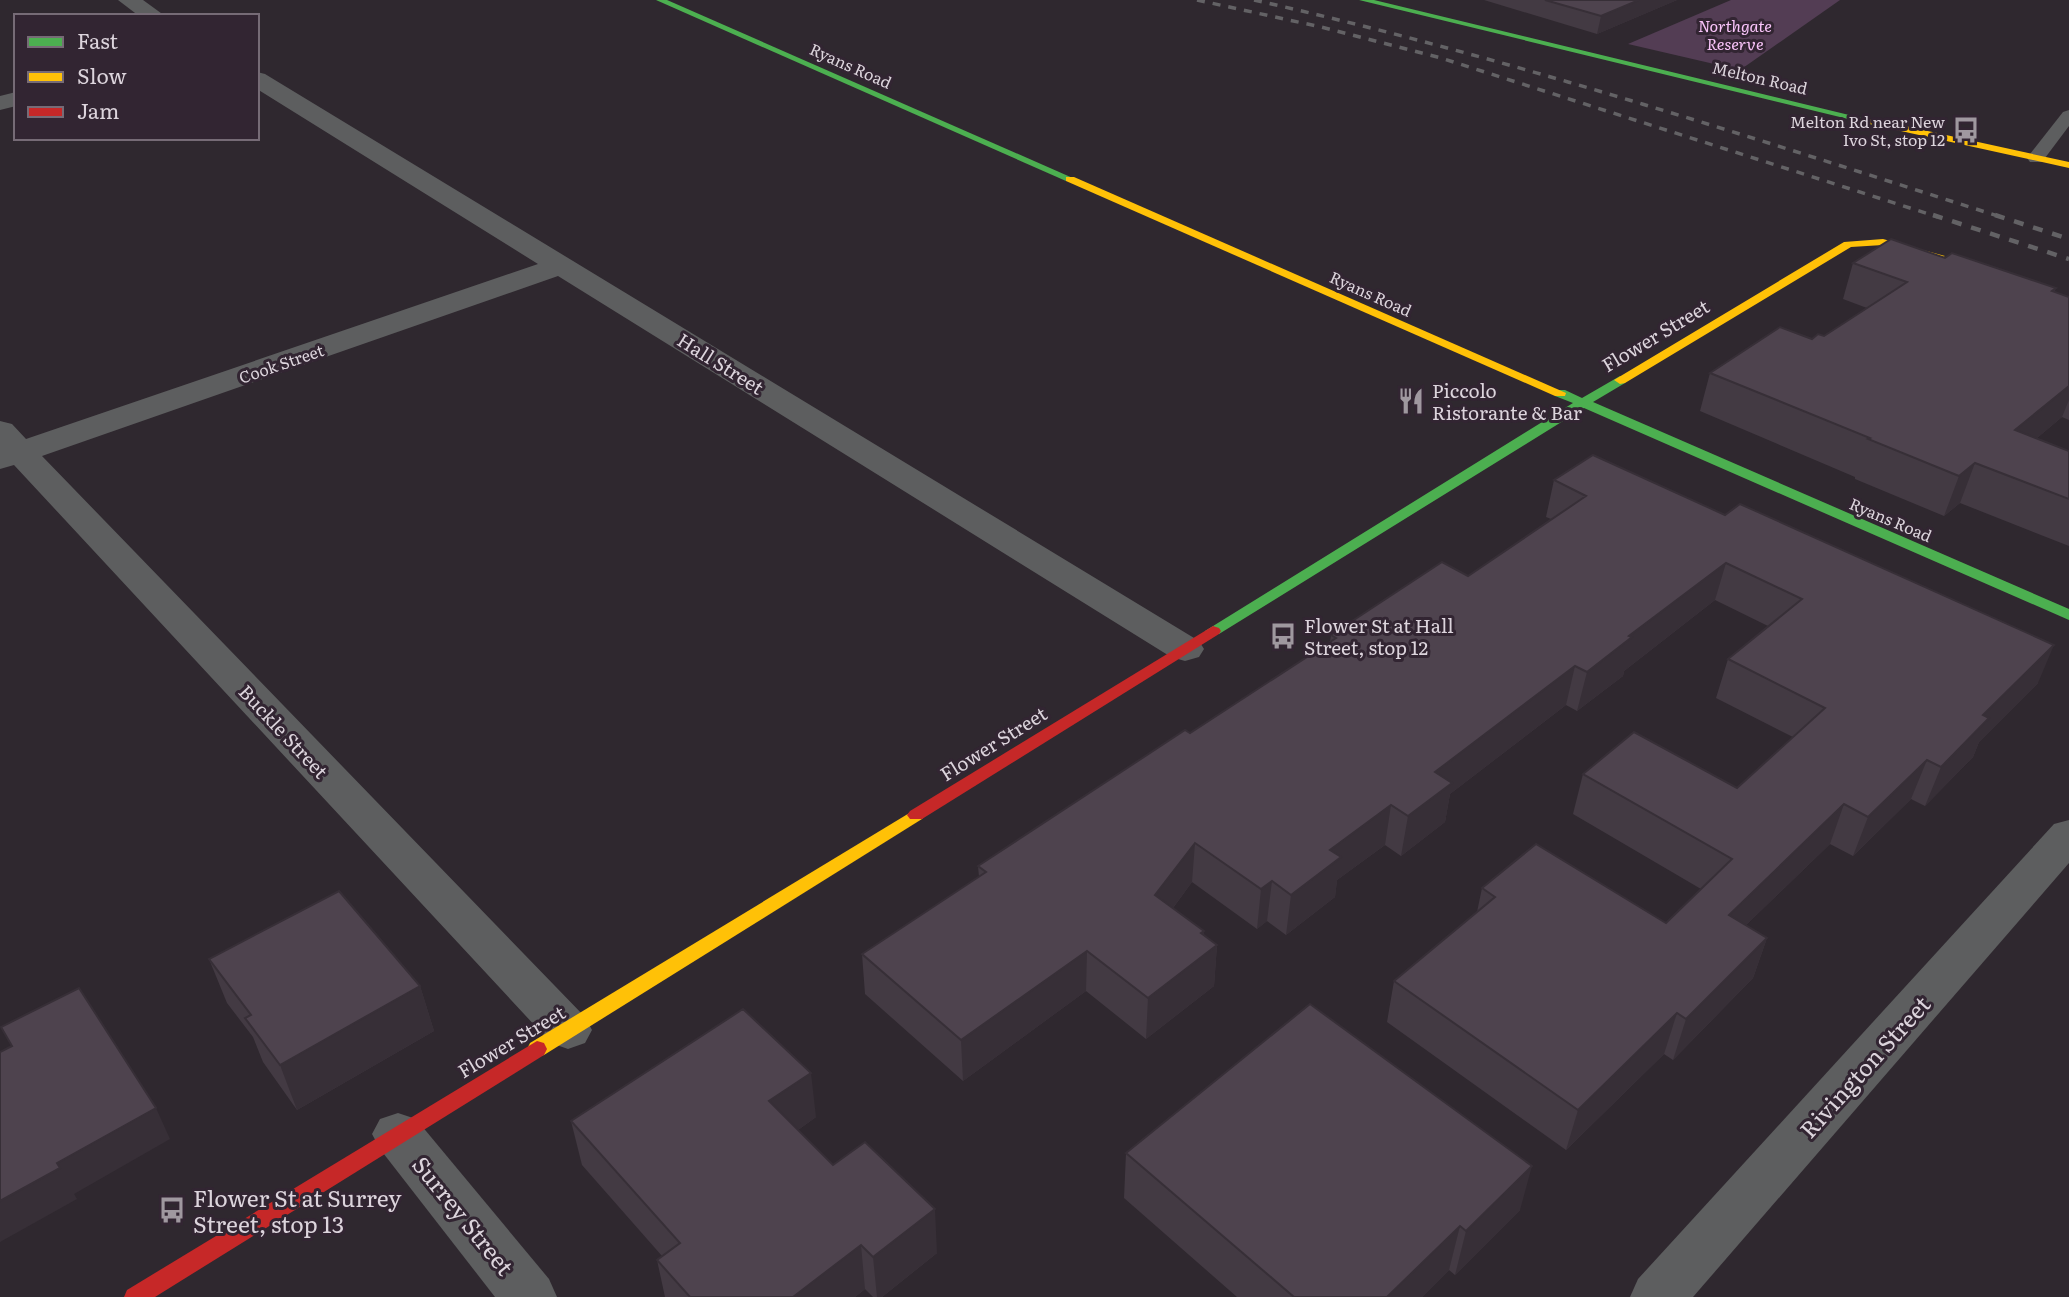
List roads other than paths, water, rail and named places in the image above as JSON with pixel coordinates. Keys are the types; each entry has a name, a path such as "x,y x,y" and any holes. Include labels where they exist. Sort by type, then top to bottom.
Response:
{"street":[{"path":"128,0 151,14"},
{"name":"Ryans Road","path":"660,0 2069,615"},
{"name":"Melton Road","path":"1375,1 1838,114 2069,165"},
{"name":"Hall Street","path":"259,80 1185,649"},
{"name":"Flower Street","path":"135,1297 1582,404 1848,244 1879,240 1956,261"},
{"name":"Cook Street","path":"7,448 562,265"},
{"name":"Buckle Street","path":"7,448 568,1030"},
{"name":"Rivington Street","path":"1658,1297 2069,835"},
{"name":"Surrey Street","path":"398,1134 529,1297"}],"lane":[{"path":"2036,158 2069,115"}],"railway":[{"path":"1197,0 1321,27 1441,58 1938,217"},
{"path":"1254,0 1349,22 1630,100 2001,217"},
{"path":"1933,215 2069,259"},
{"path":"1995,215 2069,239"}],"place":[{"name":"Melton Rd near New Ivo St, stop 12","path":"1966,130"},
{"name":"Piccolo Ristorante & Bar","path":"1411,401"},
{"name":"Flower St at Hall Street, stop 12","path":"1283,636"},
{"name":"Flower St at Surrey Street, stop 13","path":"172,1210"}],"park label":[{"name":"Northgate Reserve","path":"1735,34"}]}
